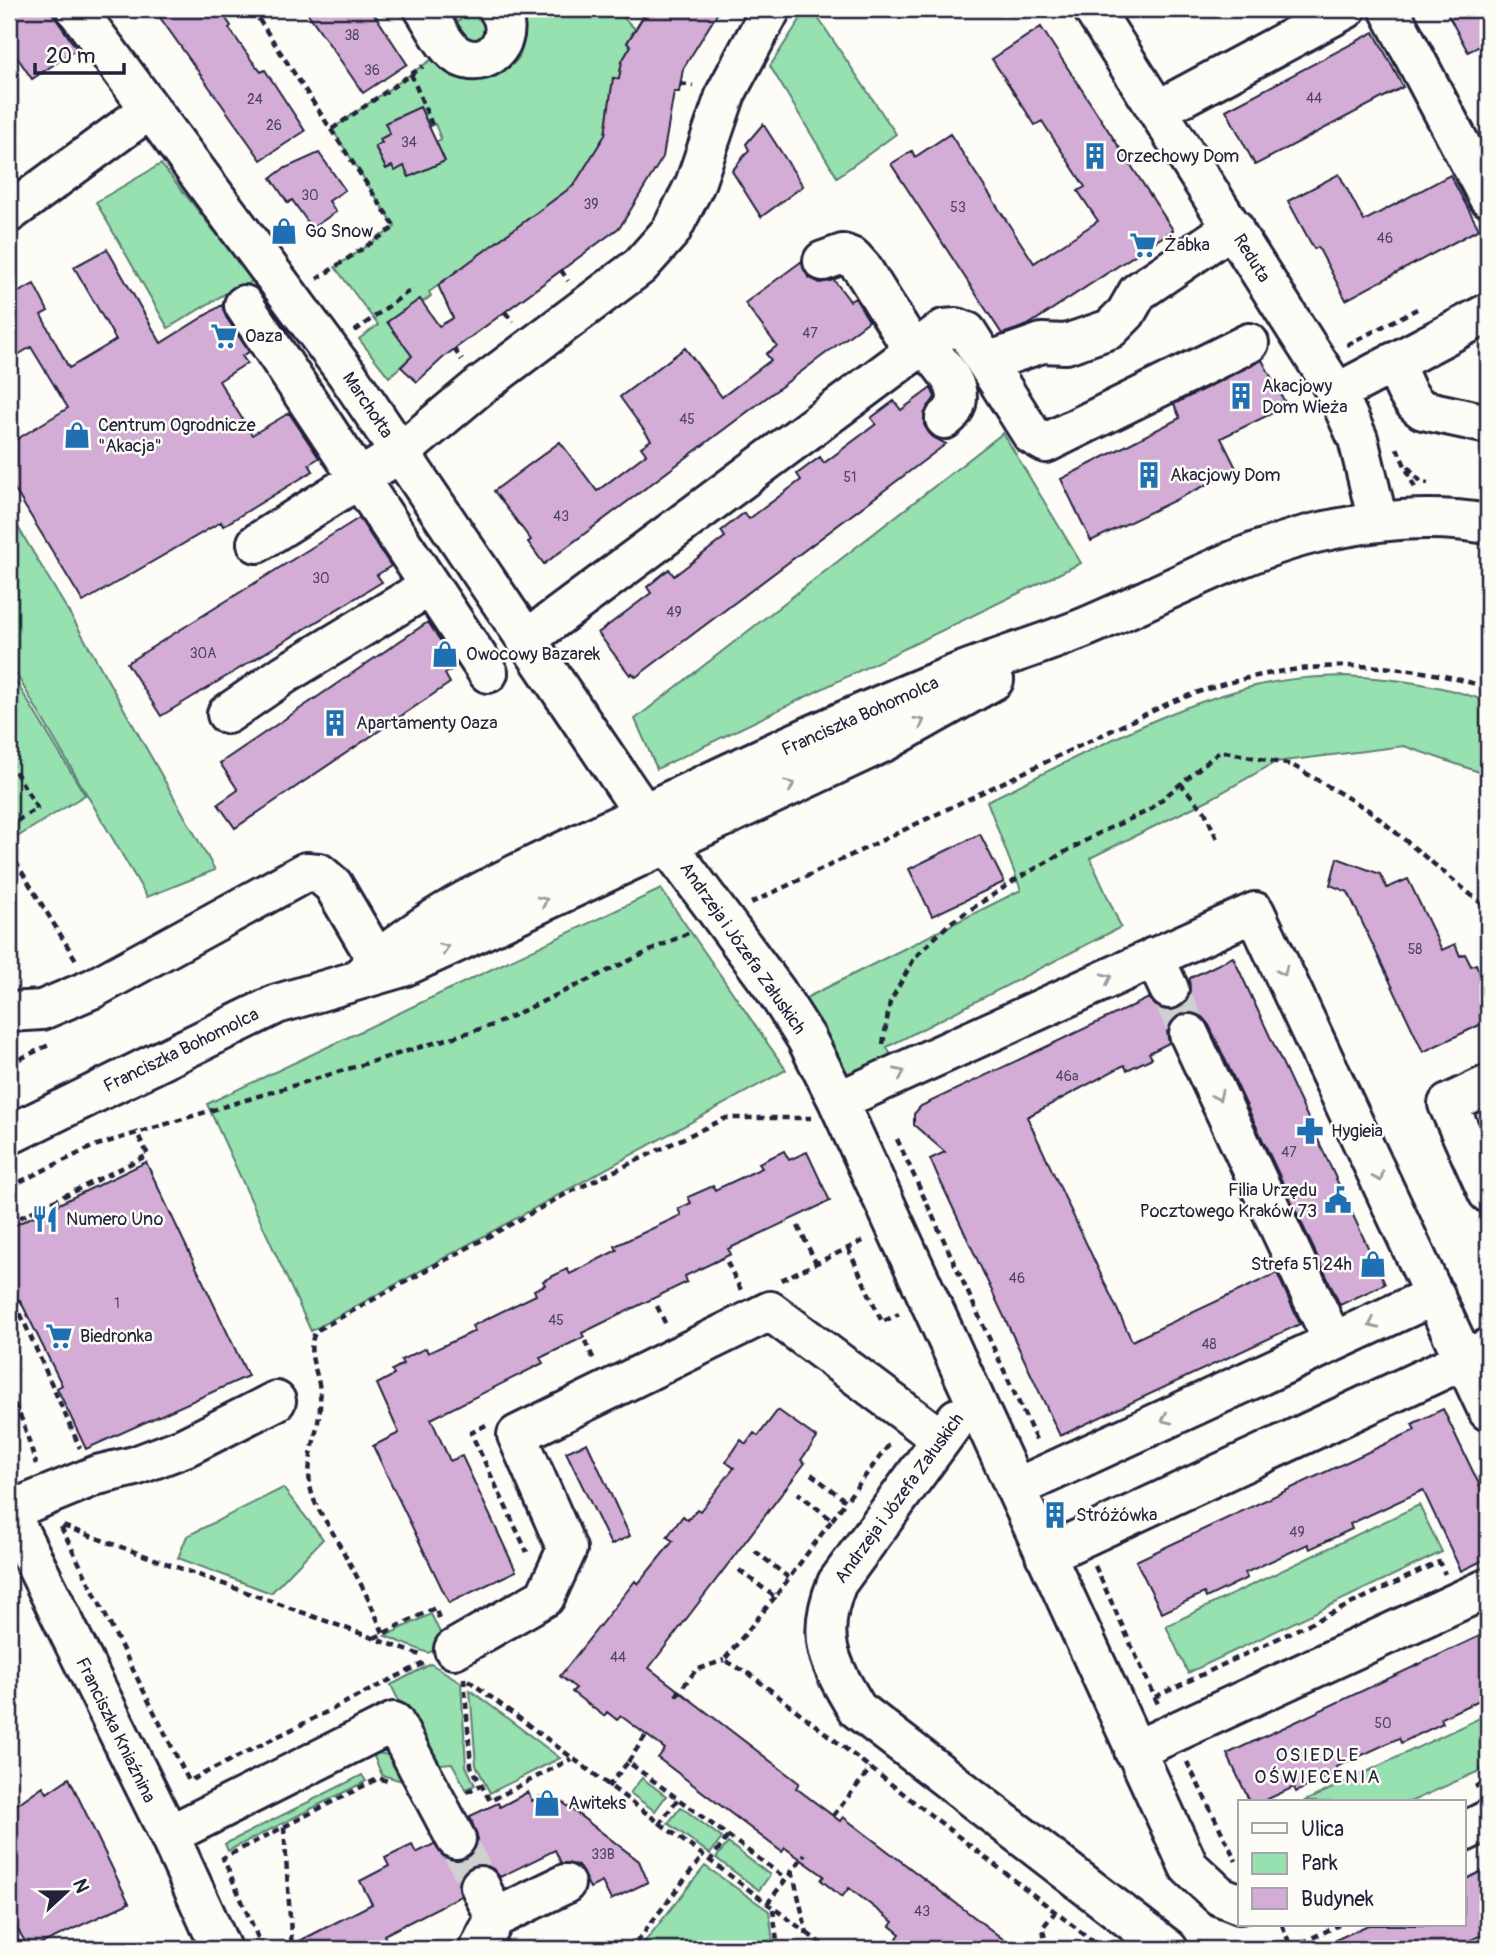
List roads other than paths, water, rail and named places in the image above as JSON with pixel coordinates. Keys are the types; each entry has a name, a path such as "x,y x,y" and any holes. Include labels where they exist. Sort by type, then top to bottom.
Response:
{"street":[{"name":"Marchołta","path":"76,9 149,110 292,296 644,813"},
{"path":"438,21 469,60 492,55 505,36 505,20 498,9"},
{"path":"257,543 400,453 480,386 640,266 671,231 695,184 726,93 771,9"},
{"name":"Reduta","path":"1093,9 1337,393 1359,439 1378,521"},
{"path":"1157,110 1346,9"},
{"path":"1389,9 1488,197"},
{"path":"9,213 149,110"},
{"path":"987,362 1042,343 1066,344 1110,329 1126,313 1138,292 1233,227"},
{"path":"824,261 842,254 853,258 863,268 918,346 954,382 959,398 956,410 945,419"},
{"path":"244,305 479,659 944,329 957,328 967,332 1032,435 1046,443 1249,344"},
{"path":"1337,393 1488,313"},
{"path":"1394,362 1409,398 1423,410 1488,424"},
{"name":"Franciszka Bohomolca","path":"368,969 425,923 457,904 644,813 937,681 1080,629 1255,553 1314,534 1378,521 1422,518 1488,524"},
{"path":"227,714 285,674 430,586"},
{"name":"Franciszka Bohomolca","path":"9,1135 277,1004 368,969 403,967 886,741 1080,629"},
{"path":"644,813 667,842"},
{"name":"Andrzeja i Józefa Załuskich","path":"667,842 806,1038 830,1110 894,1226 972,1396 837,1583 825,1611 827,1642 836,1675 857,1709 1144,1942"},
{"path":"9,1012 42,1010 94,988 306,872 319,873 333,885 368,969"},
{"path":"830,1110 888,1079 1161,973 1255,912 1435,1295 1476,1354 1488,1410"},
{"path":"1189,1034 1333,1342"},
{"path":"1488,1085 1448,1104 1488,1193"},
{"path":"1016,1488 1435,1295"},
{"path":"457,1666 545,1597 568,1549 517,1435 757,1304 941,1439"},
{"path":"1045,1555 1476,1354"},
{"path":"972,1396 1189,1867 1220,1896 1238,1903"},
{"path":"31,1509 89,1478 135,1466 185,1447 276,1401"},
{"name":"Franciszka Kniaźnina","path":"31,1509 169,1835 212,1946"},
{"path":"1134,1751 1488,1588"},
{"path":"169,1835 394,1722 456,1839"},
{"path":"1466,1831 1488,1820"},
{"path":"485,1918 565,1884"}],"tunnel":[{"path":"1169,989 1189,1034"},
{"path":"456,1839 480,1886"}],"place":[{"name":"Orzechowy Dom","path":"1095,156"},
{"name":"Go Snow","path":"284,231"},
{"name":"Żabka","path":"1143,245"},
{"name":"Oaza","path":"224,336"},
{"name":"Akacjowy Dom Wieża","path":"1241,396"},
{"name":"Centrum Ogrodnicze \"Akacja\"","path":"77,435"},
{"name":"Akacjowy Dom","path":"1149,475"},
{"name":"Owocowy Bazarek","path":"445,654"},
{"name":"Apartamenty Oaza","path":"335,723"},
{"name":"Hygieia","path":"1310,1131"},
{"name":"Filia Urzędu Pocztowego Kraków 73","path":"1338,1200"},
{"name":"Numero Uno","path":"45,1219"},
{"name":"Strefa 51 24h","path":"1373,1264"},
{"name":"Biedronka","path":"59,1336"},
{"name":"Stróżówka","path":"1055,1515"},
{"name":"Awiteks","path":"547,1803"}],"district":[{"name":"OSIEDLE OŚWIECENIA","path":"1318,1765"}]}
